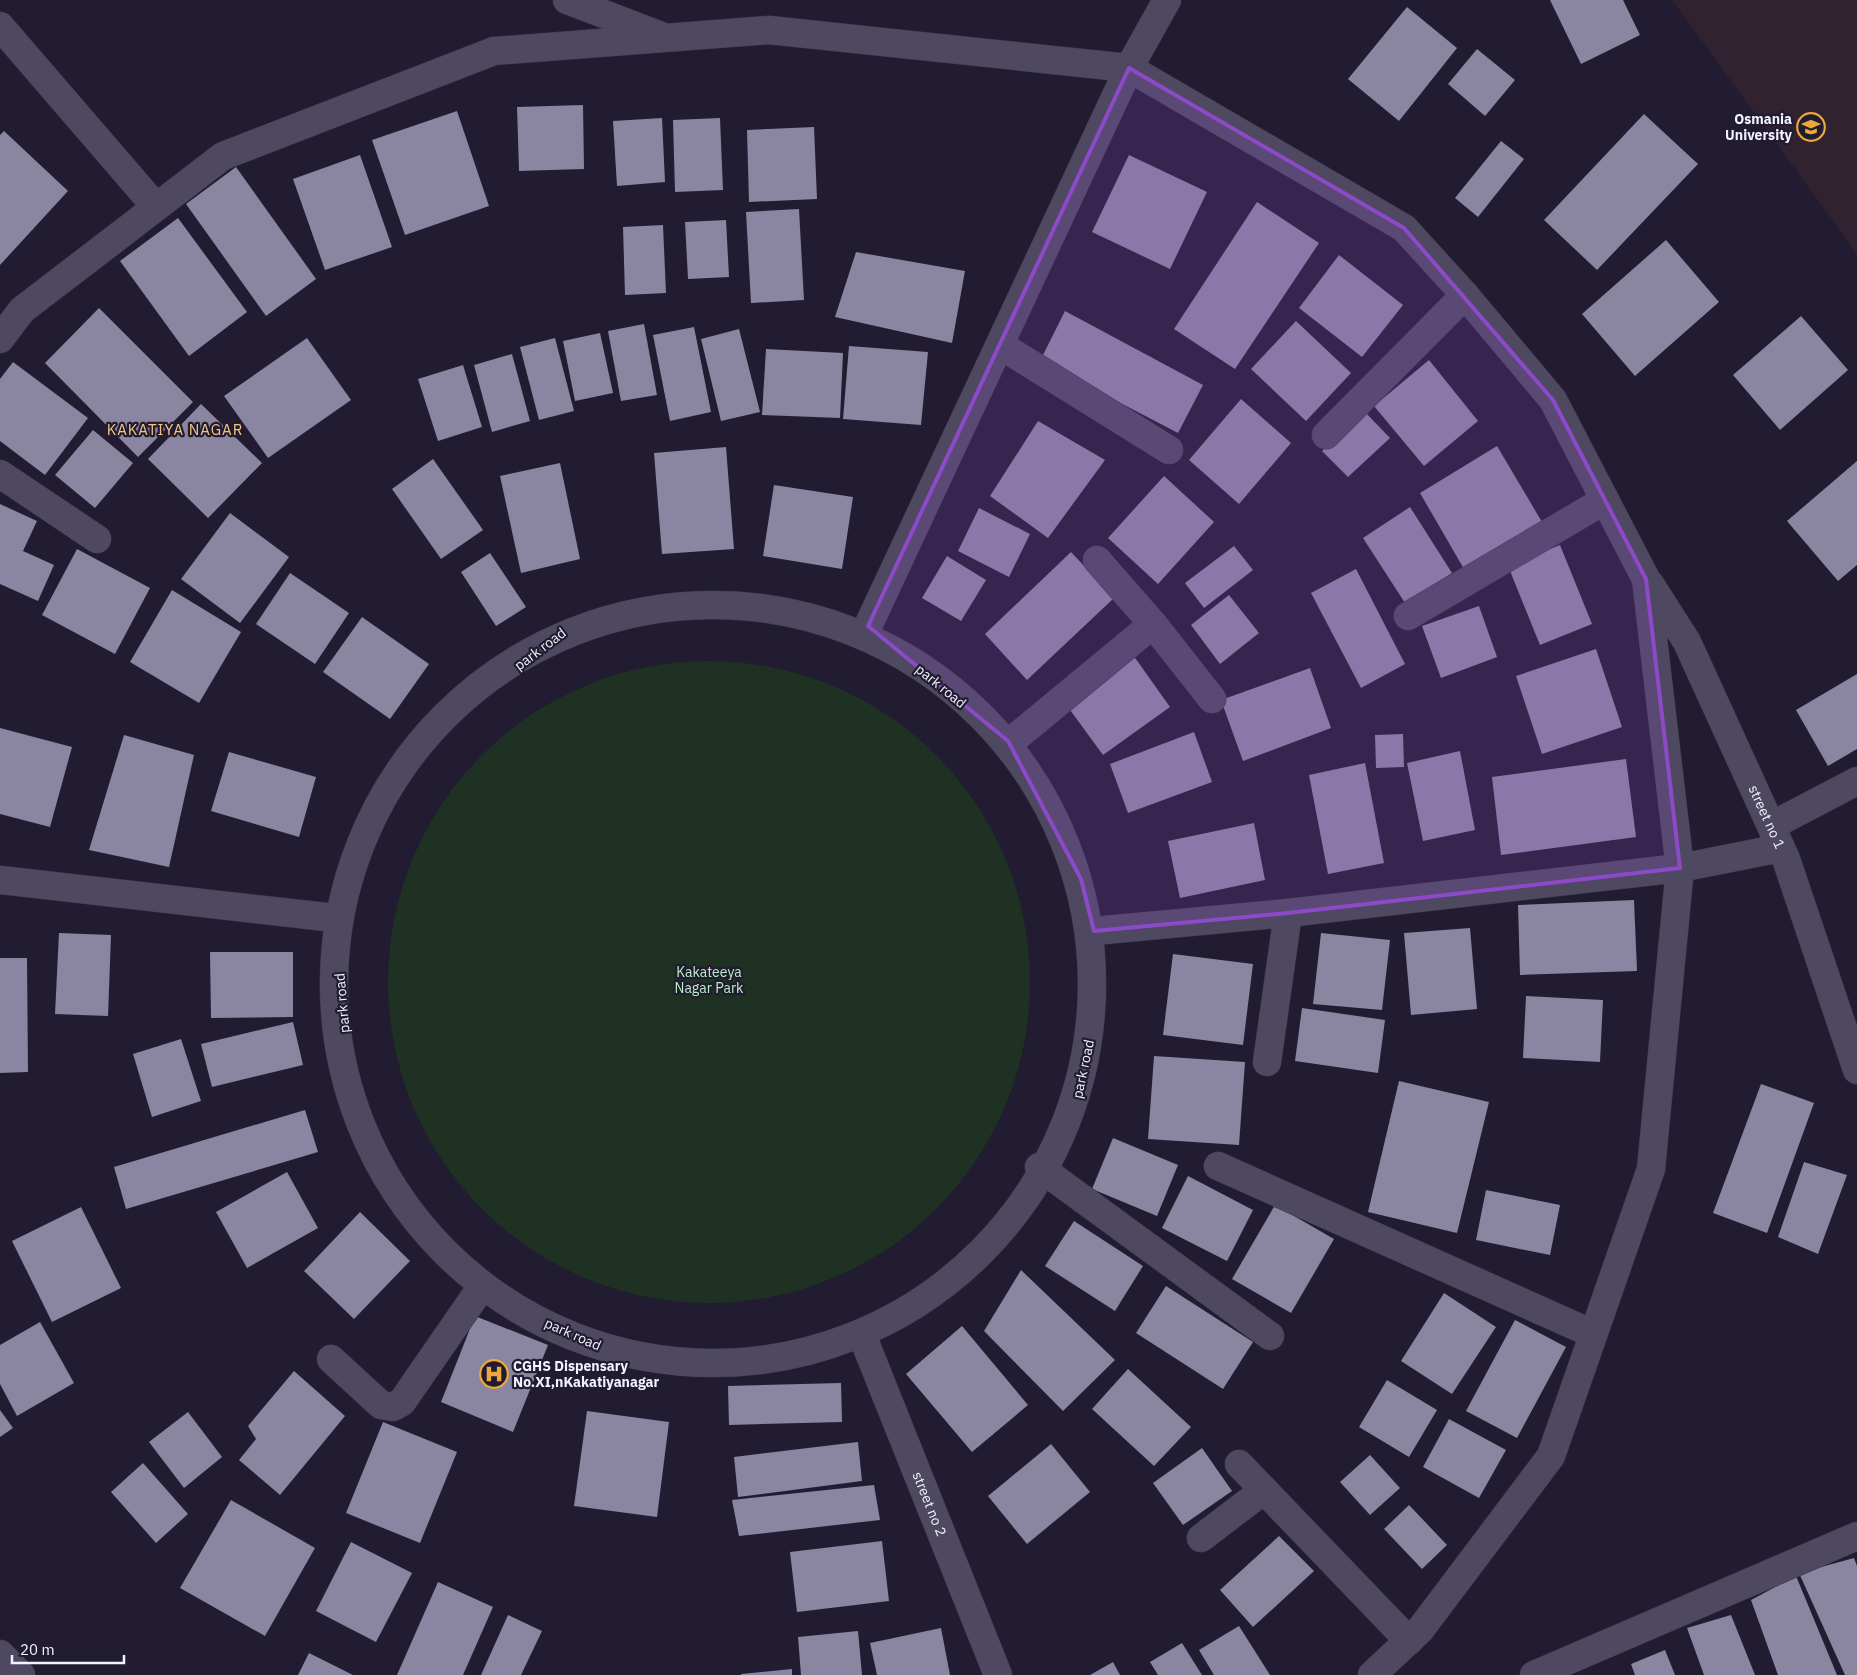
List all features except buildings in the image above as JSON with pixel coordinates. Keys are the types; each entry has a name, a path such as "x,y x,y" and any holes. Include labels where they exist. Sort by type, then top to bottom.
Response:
{"street":[{"path":"567,0 667,38"},
{"path":"868,626 1129,68 1167,0"},
{"path":"0,26 156,207"},
{"path":"0,339 22,310 223,156 494,51 769,30 1129,68"},
{"name":"street no 1","path":"1129,68 1404,228 1465,295 1552,400 1646,579 1687,642 1776,837 1786,859 1857,1070"},
{"path":"1326,435 1465,295"},
{"path":"1000,345 1169,450"},
{"path":"0,474 97,538"},
{"path":"1408,616 1605,500"},
{"path":"1097,560 1153,624 1212,699"},
{"path":"1372,1675 1420,1630 1551,1456 1652,1169 1680,868 1646,579"},
{"name":"park road","path":"690,600 868,626 1009,743 1082,879 1094,931 1094,1012 1075,1107 988,1250 862,1335 712,1369 637,1362 478,1292 386,1188 352,1116 335,918 409,749 567,628 690,600"},
{"path":"1009,743 1153,624"},
{"path":"1094,931 1288,913 1680,868 1776,837 1857,781"},
{"path":"0,880 335,918"},
{"path":"1267,1062 1288,913"},
{"path":"1218,1166 1594,1334"},
{"path":"1039,1167 1270,1336"},
{"path":"331,1359 381,1405 393,1407 402,1402 478,1292"},
{"name":"street no 2","path":"862,1335 998,1675"},
{"path":"1239,1464 1409,1640"},
{"path":"1202,1538 1264,1490"},
{"path":"1534,1675 1857,1536"},
{"path":"0,1654 21,1675"}],"highlighted area":[{"path":"1129,68 1404,228 1553,400 1646,579 1680,868 1288,913 1094,931 1081,879 1008,741 868,626"}],"shaded area":[{"name":"Osmania University","path":"1672,0 1857,0 1857,254"}],"green space":[{"name":"Kakateeya Nagar Park","path":"709,661 772,668 802,675 832,686 860,699 887,715 936,755 976,804 992,831 1005,859 1016,889 1023,919 1030,982 1023,1045 1016,1075 1005,1105 992,1133 976,1160 936,1209 887,1249 860,1265 832,1278 802,1289 772,1296 709,1303 646,1296 616,1289 586,1278 558,1265 531,1249 482,1209 442,1160 426,1133 413,1105 402,1075 395,1045 388,982 395,919 402,889 413,859 426,831 442,804 482,755 531,715 558,699 586,686 616,675 646,668"}],"place":[{"name":"Osmania University","path":"1811,127"},
{"name":"CGHS Dispensary No.XI,nKakatiyanagar","path":"494,1374"}],"district":[{"name":"KAKATIYA NAGAR","path":"175,429"}]}
